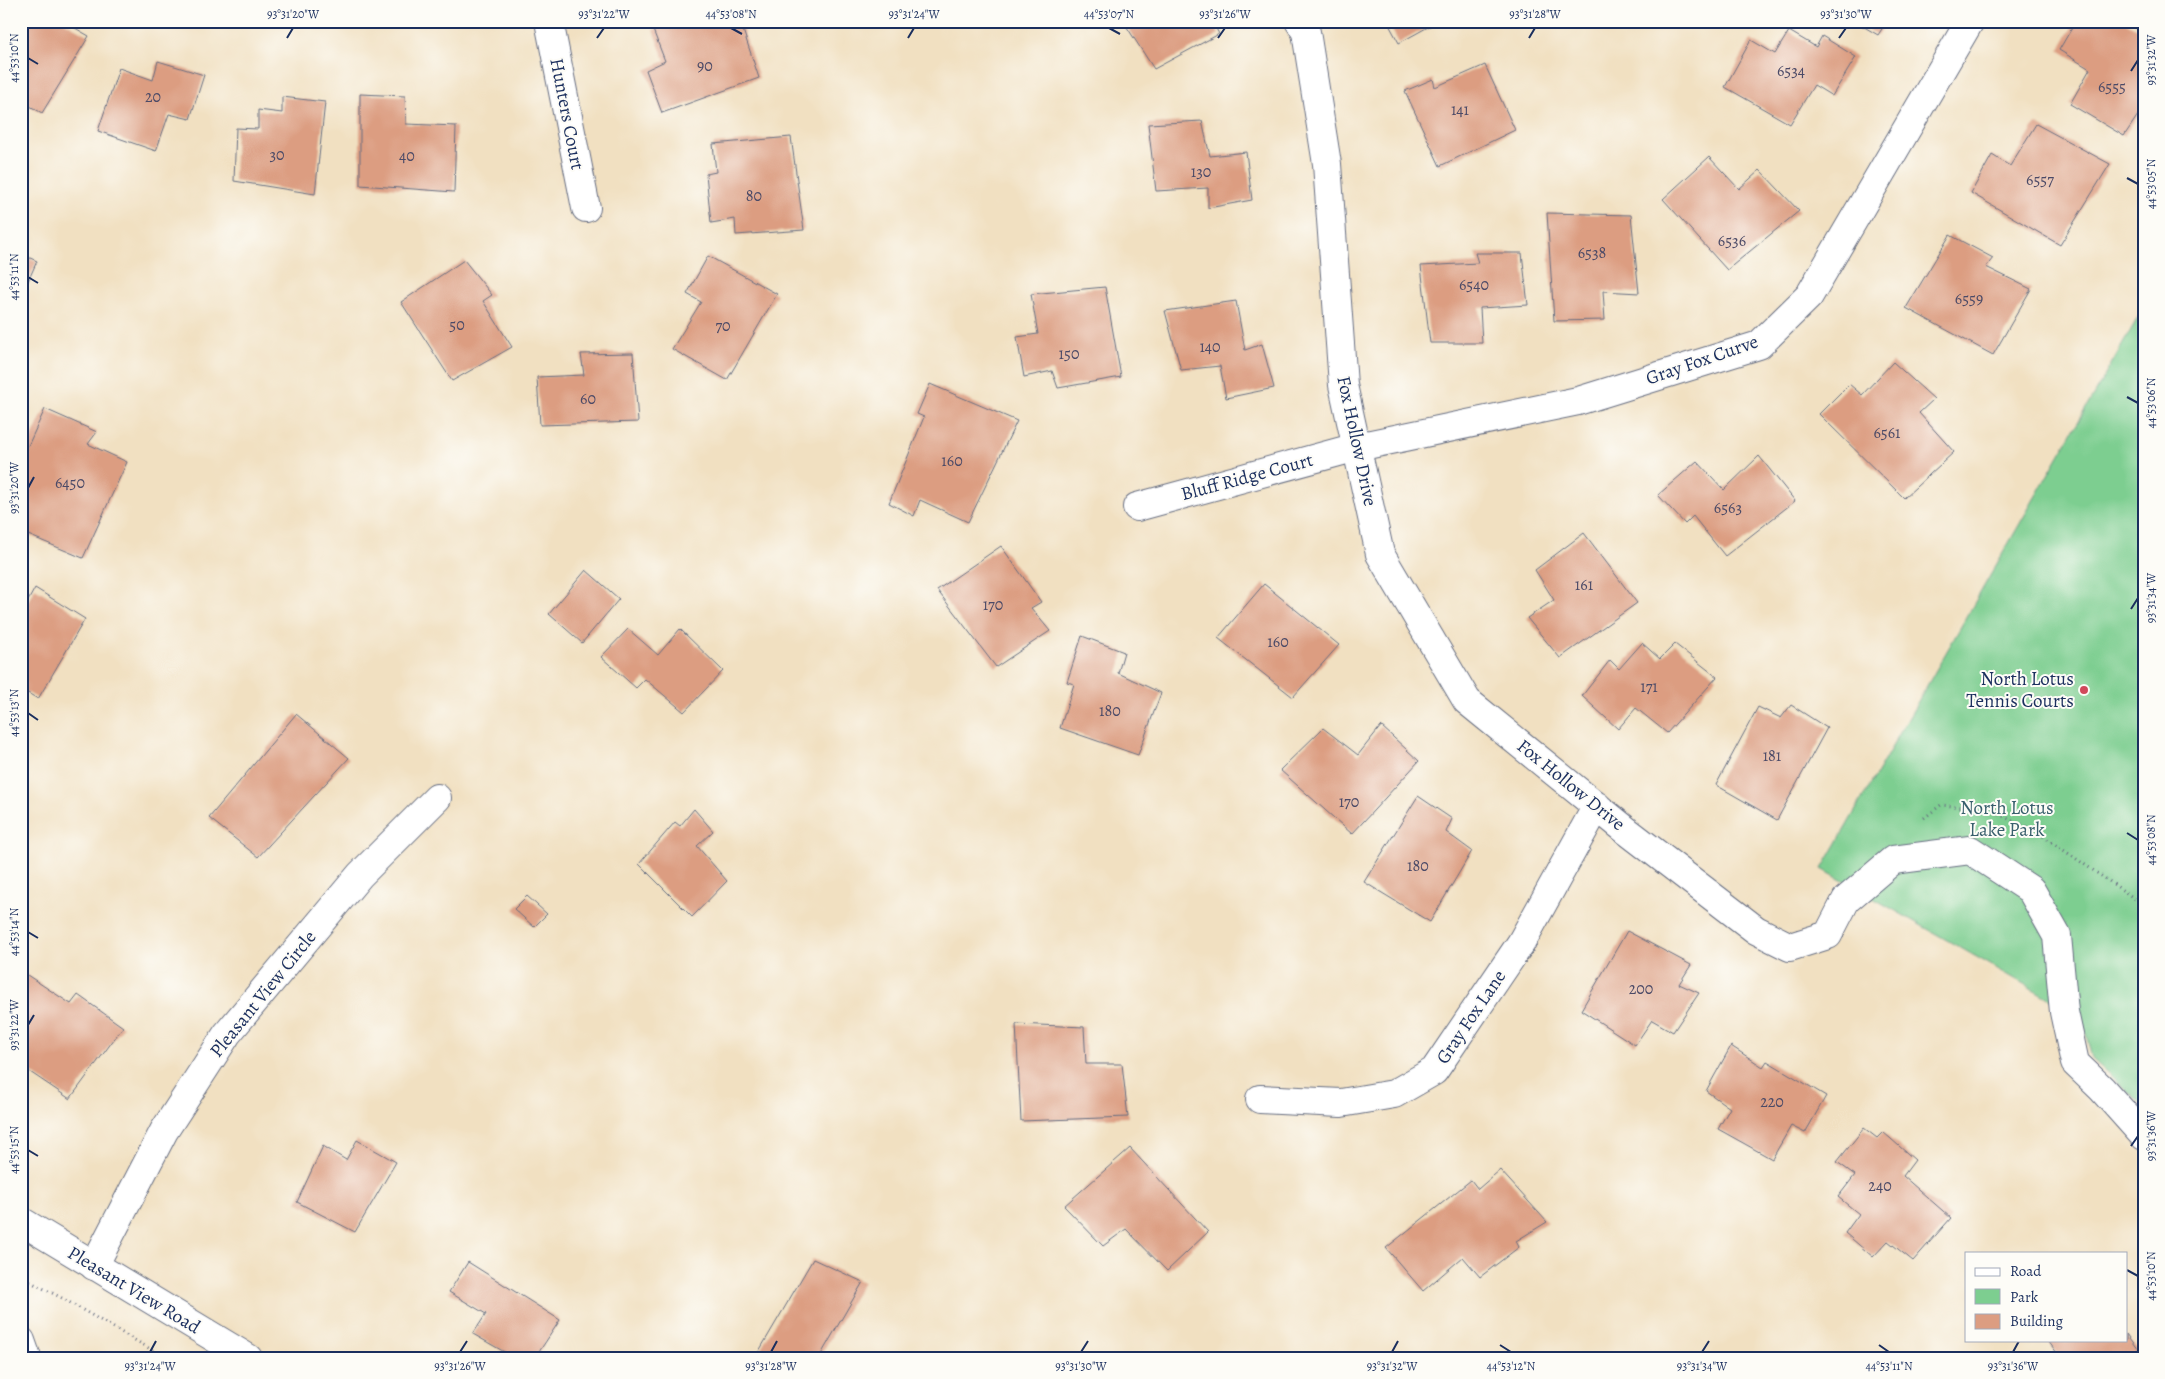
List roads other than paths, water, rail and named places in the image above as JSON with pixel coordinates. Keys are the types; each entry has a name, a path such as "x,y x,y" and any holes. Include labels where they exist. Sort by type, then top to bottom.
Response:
{"street":[{"name":"Hunters Court","path":"549,21 586,208"},
{"name":"Fox Hollow Drive","path":"1299,21 1306,32 1327,164 1343,385 1380,554 1467,701 1597,806 1756,930 1790,947 1828,935 1846,900 1893,860 1970,850 2031,890 2057,936 2064,1012 2074,1063 2102,1089 2144,1136"},
{"name":"Gray Fox Curve","path":"1357,446 1578,401 1759,345 1808,296 1970,21"},
{"name":"Bluff Ridge Court","path":"1137,507 1357,446"},
{"name":"Pleasant View Circle","path":"94,1266 164,1130 227,1034 360,875 437,798"},
{"name":"Gray Fox Lane","path":"1260,1098 1341,1103 1394,1094 1434,1072 1521,943 1597,806"},
{"name":"Pleasant View Road","path":"21,1221 248,1358"},
{"path":"21,1341 27,1358"}],"place":[{"name":"North Lotus Tennis Courts","path":"2084,690"}],"park label":[{"name":"North Lotus Lake Park","path":"2007,819"}]}
